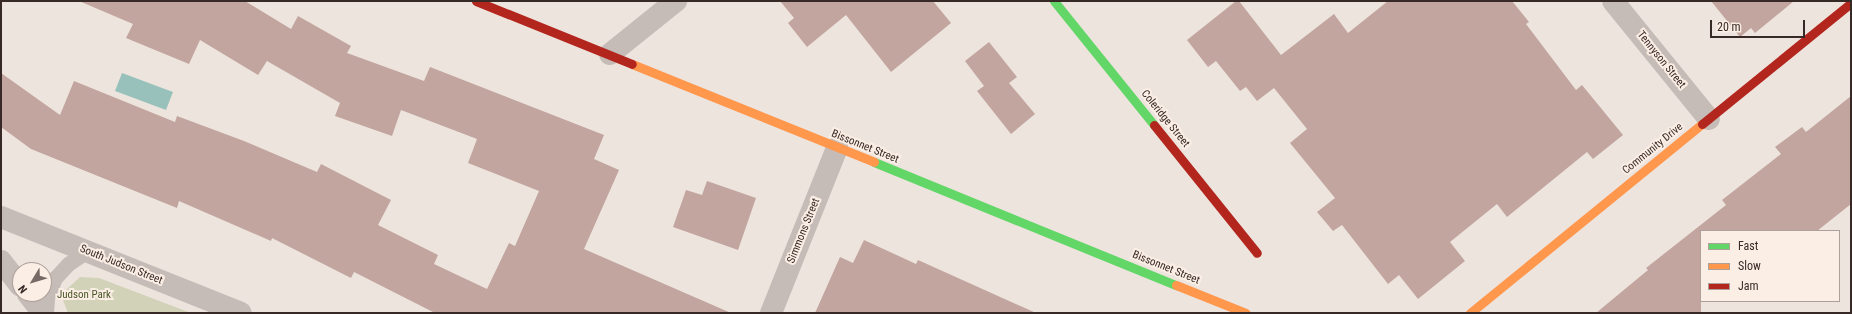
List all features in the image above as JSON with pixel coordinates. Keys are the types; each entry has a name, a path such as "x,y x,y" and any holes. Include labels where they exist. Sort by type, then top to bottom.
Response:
{"main road":[{"name":"Bissonnet Street","path":"476,1 610,54 837,148 1246,313"},
{"name":"Coleridge Street","path":"1054,1 1257,253"},
{"name":"Community Drive","path":"1470,313 1851,4"}],"street":[{"path":"610,54 676,1"},
{"name":"Tennyson Street","path":"1613,1 1709,119"},
{"name":"Simmons Street","path":"771,313 837,148"},
{"name":"South Judson Street","path":"1,217 241,313"},
{"path":"1,261 12,274"},
{"path":"34,302 43,313"}],"lane":[{"path":"46,313 47,297 55,278 68,264 87,251"}],"green space":[{"name":"Judson Park","path":"80,277 99,278 191,313 68,313 63,300 66,290"}],"water":[{"path":"122,73 173,92 166,110 115,91"}],"building":[{"path":"79,1 245,1 291,29 298,16 351,46 347,53 424,81 430,67 604,135 594,159 619,170 584,249 731,313 435,313 354,272 351,278 272,238 271,241 179,201 177,208 31,149 1,127 1,73 60,115 74,81 175,122 177,116 244,141 317,172 321,164 391,200 378,225 438,255 434,264 487,289 509,243 515,246 539,191 468,163 477,139 401,110 392,136 335,116 340,103 267,61 258,75 200,40 189,64 126,38 133,24"},
{"path":"780,1 933,1 951,23 891,72 846,15 807,47 788,23 794,18"},
{"path":"1236,1 1239,1 1281,55 1334,14 1348,33 1388,1 1512,1 1529,22 1526,24 1576,90 1582,85 1623,135 1593,159 1587,152 1507,217 1497,204 1450,242 1465,261 1418,299 1399,275 1388,284 1342,225 1333,231 1317,212 1335,198 1290,143 1307,129 1274,88 1257,101 1246,87 1240,91 1216,61 1208,67 1187,40"},
{"path":"1711,1 1794,1 1755,33 1751,28 1740,37"},
{"path":"989,42 1017,77 1009,83 1035,114 1011,134 977,91 984,86 965,61"},
{"path":"1851,96 1851,204 1818,230 1700,230 1701,313 1596,313 1648,270 1646,268 1726,205 1722,200 1781,154 1775,147 1802,127 1806,132"},
{"path":"707,181 756,198 738,250 673,227 686,190 702,195"},
{"path":"864,240 916,264 918,260 1036,313 815,313 840,257 853,263"}],"traffic: fast":[{"path":"1054,1 1154,125"},
{"path":"874,162 1176,285"}],"traffic: slow":[{"path":"632,64 874,162"},
{"path":"1470,313 1702,124"},
{"path":"1176,285 1246,313"}],"traffic: jam":[{"path":"476,1 632,64"},
{"path":"1702,124 1851,3"},
{"path":"1154,125 1257,253"}]}
